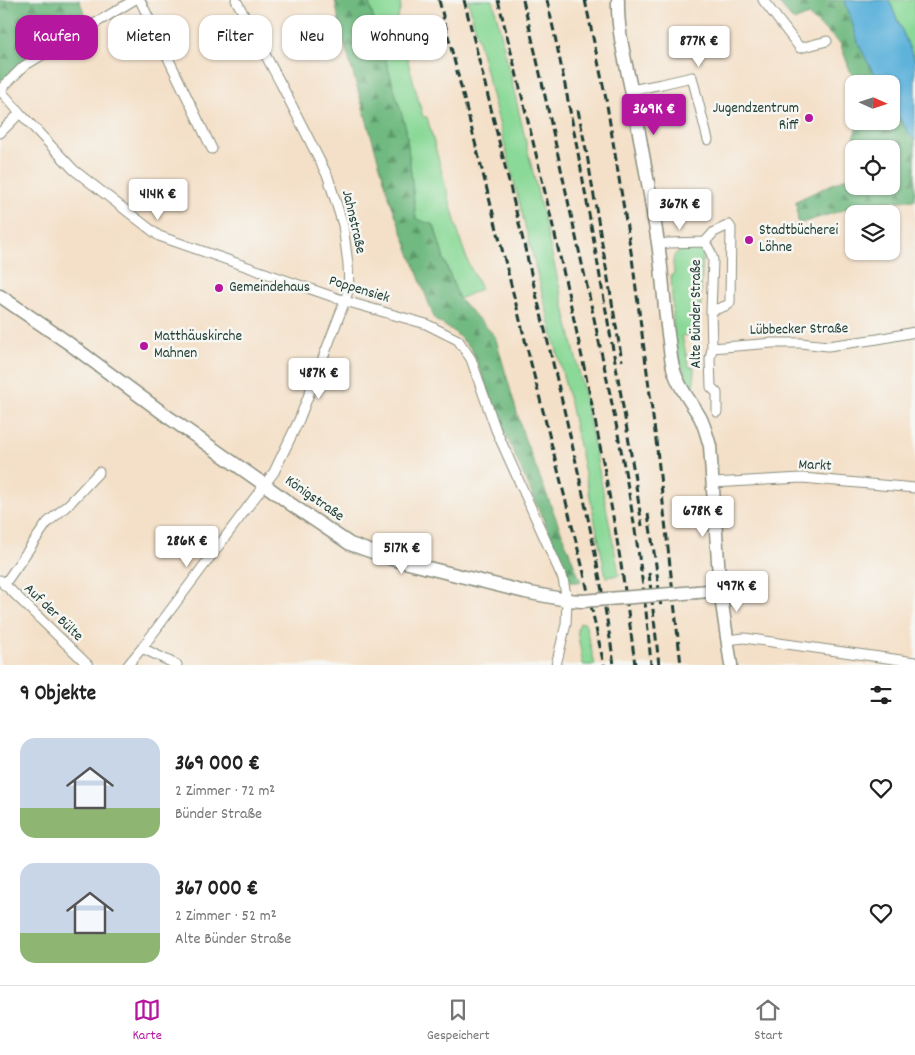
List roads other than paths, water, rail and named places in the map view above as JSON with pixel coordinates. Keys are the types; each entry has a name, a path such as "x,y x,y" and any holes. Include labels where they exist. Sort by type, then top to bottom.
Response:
{"main road":[{"path":"618,0 620,28 658,244 674,372 706,430 710,446 720,590 731,665"},
{"name":"Königstraße","path":"0,296 292,505 350,544 392,559 524,592 567,600 720,590"}],"street":[{"path":"0,90 24,66 134,0"},
{"path":"140,0 212,149"},
{"name":"Jahnstraße","path":"128,665 274,472 298,420 349,288 343,225 328,177 236,0"},
{"path":"763,0 800,48 827,41"},
{"path":"631,90 692,77 708,140"},
{"name":"Poppensiek","path":"0,90 74,170 159,236 345,301 426,324 458,340 471,359 496,430 564,578 567,600 566,624 556,665"},
{"path":"0,133 20,113"},
{"name":"Alte Bünder Straße","path":"658,244 705,242 714,232 729,225 731,228 730,302 728,305 710,311"},
{"name":"Alte Bünder Straße","path":"705,242 712,253 713,260 710,311 712,348 710,359 711,387 717,393 717,412"},
{"name":"Lübbecker Straße","path":"712,348 772,343 828,346 915,332"},
{"path":"2,583 47,523 70,503 99,472"},
{"name":"Markt","path":"713,483 802,478 915,488"},
{"name":"Auf der Bülte","path":"2,583 88,665"},
{"path":"727,640 744,638 915,662"},
{"path":"142,648 177,665"}],"water":[{"path":"845,0 889,0 915,61 915,140 900,120 900,75 874,75 859,45"}],"railway":[{"path":"439,0 583,569 604,665"},
{"path":"464,0 570,435 599,572 614,665"},
{"path":"498,0 526,111 589,389 615,526 635,665"},
{"path":"523,0 616,422 633,518 651,665"},
{"path":"547,0 584,184 624,410 642,526"},
{"path":"585,0 606,99 632,258 656,440 681,665"},
{"path":"578,110 622,361"},
{"path":"648,514 661,608"},
{"path":"649,573 659,665"}],"place":[{"name":"Jugendzentrum Riff","path":"809,118"},
{"name":"Stadtbücherei Löhne","path":"749,240"},
{"name":"Gemeindehaus","path":"219,288"},
{"name":"Matthäuskirche Mahnen","path":"144,346"}]}
